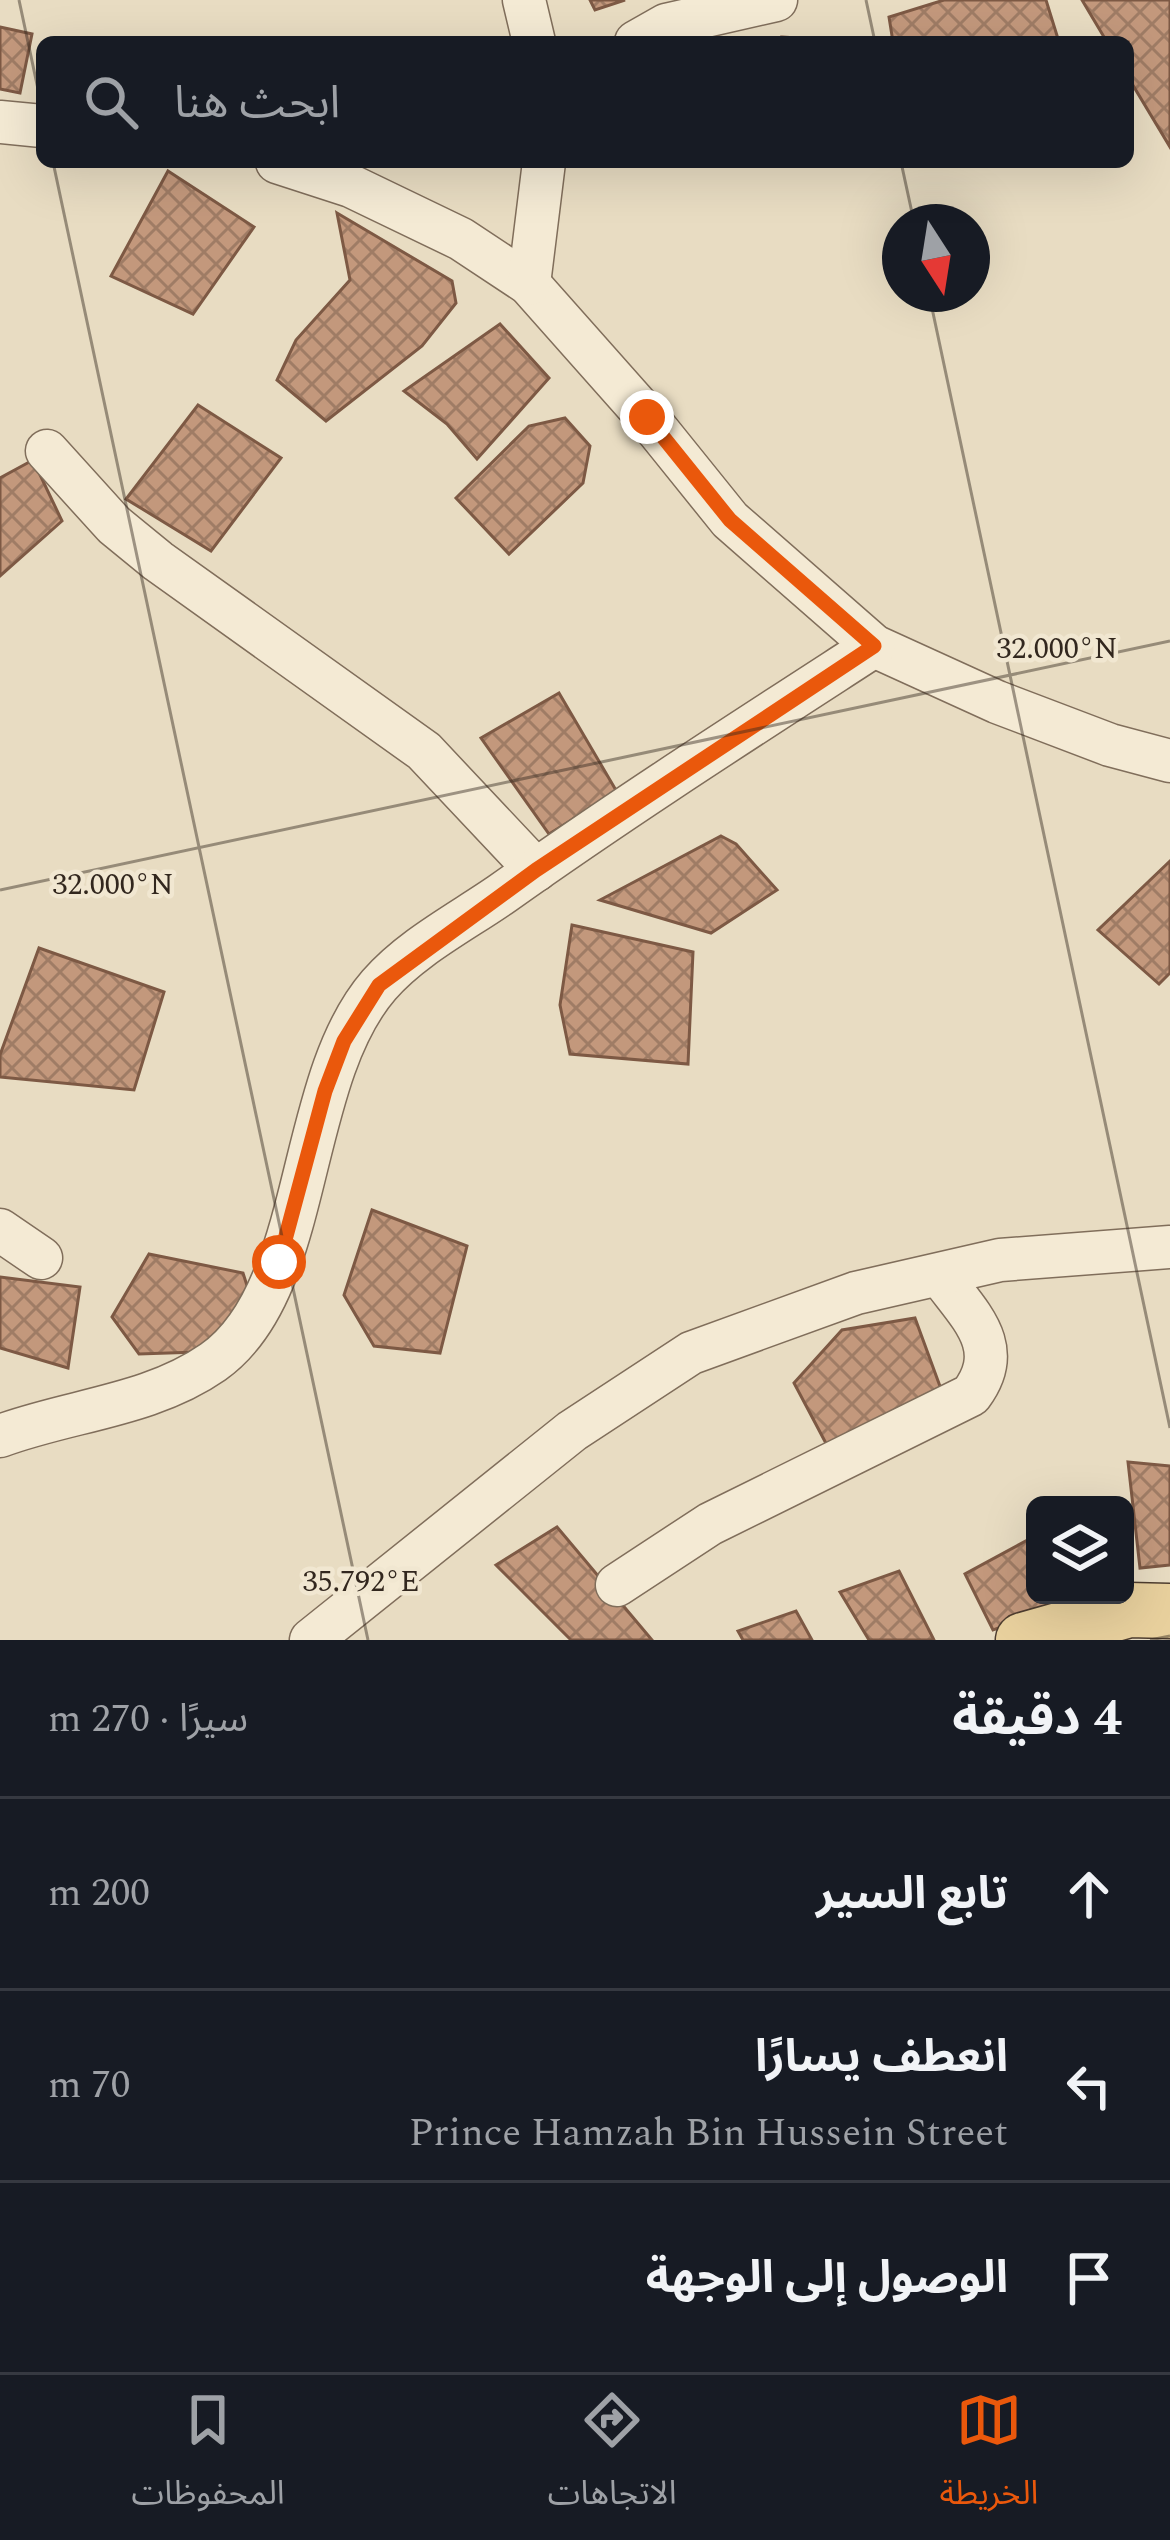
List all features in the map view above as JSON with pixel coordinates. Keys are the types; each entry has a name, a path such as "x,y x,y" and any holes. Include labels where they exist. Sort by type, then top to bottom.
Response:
{"main road":[{"path":"1023,1640 1130,1610 1170,1611"}],"street":[{"path":"524,0 533,36"},
{"path":"647,36 666,26 776,0"},
{"path":"0,122 36,125"},
{"path":"295,168 350,186 461,239 529,284 730,520 874,646 978,694 1110,745 1170,761"},
{"path":"529,284 543,168"},
{"path":"47,451 114,524 158,561 424,751 536,870"},
{"path":"0,1436 135,1399 217,1359 249,1325 279,1262 325,1091 364,1006 398,966 874,646"},
{"path":"0,1230 41,1258"},
{"path":"311,1640 572,1431 691,1353 856,1293 1000,1260 1170,1247"},
{"path":"617,1585 710,1524 971,1395 988,1372 988,1353 979,1328 940,1275"}],"building":[{"path":"590,0 625,0 595,10"},
{"path":"944,0 1046,0 1057,36 892,36 889,17"},
{"path":"1082,0 1170,0 1170,147 1134,87 1134,36 1103,36"},
{"path":"0,27 32,34 20,93 0,89"},
{"path":"168,171 254,227 193,314 111,276"},
{"path":"337,213 452,281 456,303 422,346 326,421 277,380 296,340 350,280"},
{"path":"500,324 549,378 477,459 447,424 404,391"},
{"path":"198,405 281,458 211,551 126,499"},
{"path":"565,418 590,446 583,483 509,554 456,498 529,426"},
{"path":"33,460 62,521 0,576 0,478"},
{"path":"559,693 617,792 549,834 481,738"},
{"path":"721,836 736,844 777,890 711,933 600,900"},
{"path":"1170,861 1170,973 1159,984 1098,930"},
{"path":"572,925 693,952 688,1064 570,1054 560,1005"},
{"path":"39,948 164,992 134,1090 0,1077 0,1055"},
{"path":"372,1210 467,1246 440,1353 374,1346 344,1295"},
{"path":"149,1254 243,1273 251,1298 198,1352 139,1354 112,1317"},
{"path":"0,1277 80,1287 68,1368 0,1348"},
{"path":"915,1318 945,1400 829,1449 794,1383 842,1330"},
{"path":"1128,1462 1170,1466 1170,1565 1140,1568"},
{"path":"557,1527 652,1640 571,1640 496,1565"},
{"path":"1026,1541 1026,1604 1068,1604 993,1630 965,1574"},
{"path":"899,1571 934,1640 869,1640 840,1592"},
{"path":"796,1611 812,1640 743,1640 738,1631"}],"route":[{"path":"279,1262 325,1091 344,1041 379,985 398,966 536,870 874,646 730,520 647,417"}]}
